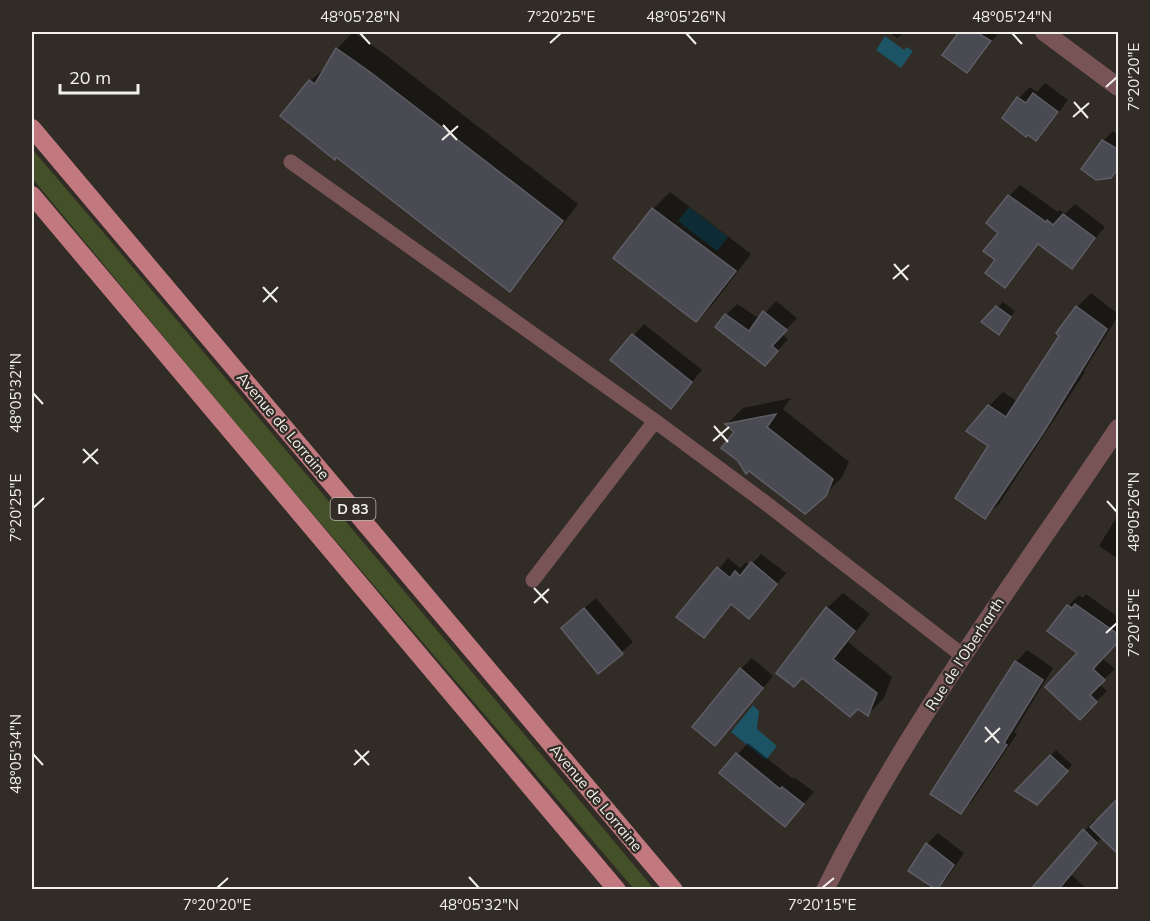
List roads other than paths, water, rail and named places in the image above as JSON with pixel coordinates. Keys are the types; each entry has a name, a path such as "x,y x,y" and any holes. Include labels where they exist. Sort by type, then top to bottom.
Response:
{"main road":[{"name":"Avenue de Lorraine","path":"32,128 674,890"},
{"name":"D 83","path":"32,195 617,890"}],"street":[{"path":"1044,32 1119,87"},
{"name":"Rue de l'Oberharth","path":"825,890 884,780 962,655 1119,428"}],"lane":[{"path":"291,162 655,421 767,504 962,655"},
{"path":"533,580 655,421"}],"water":[{"path":"885,36 904,50 907,47 913,51 901,68 876,50"},
{"path":"689,207 728,237 717,251 678,221"},
{"path":"753,705 759,711 757,729 777,746 766,760 731,732"}]}
